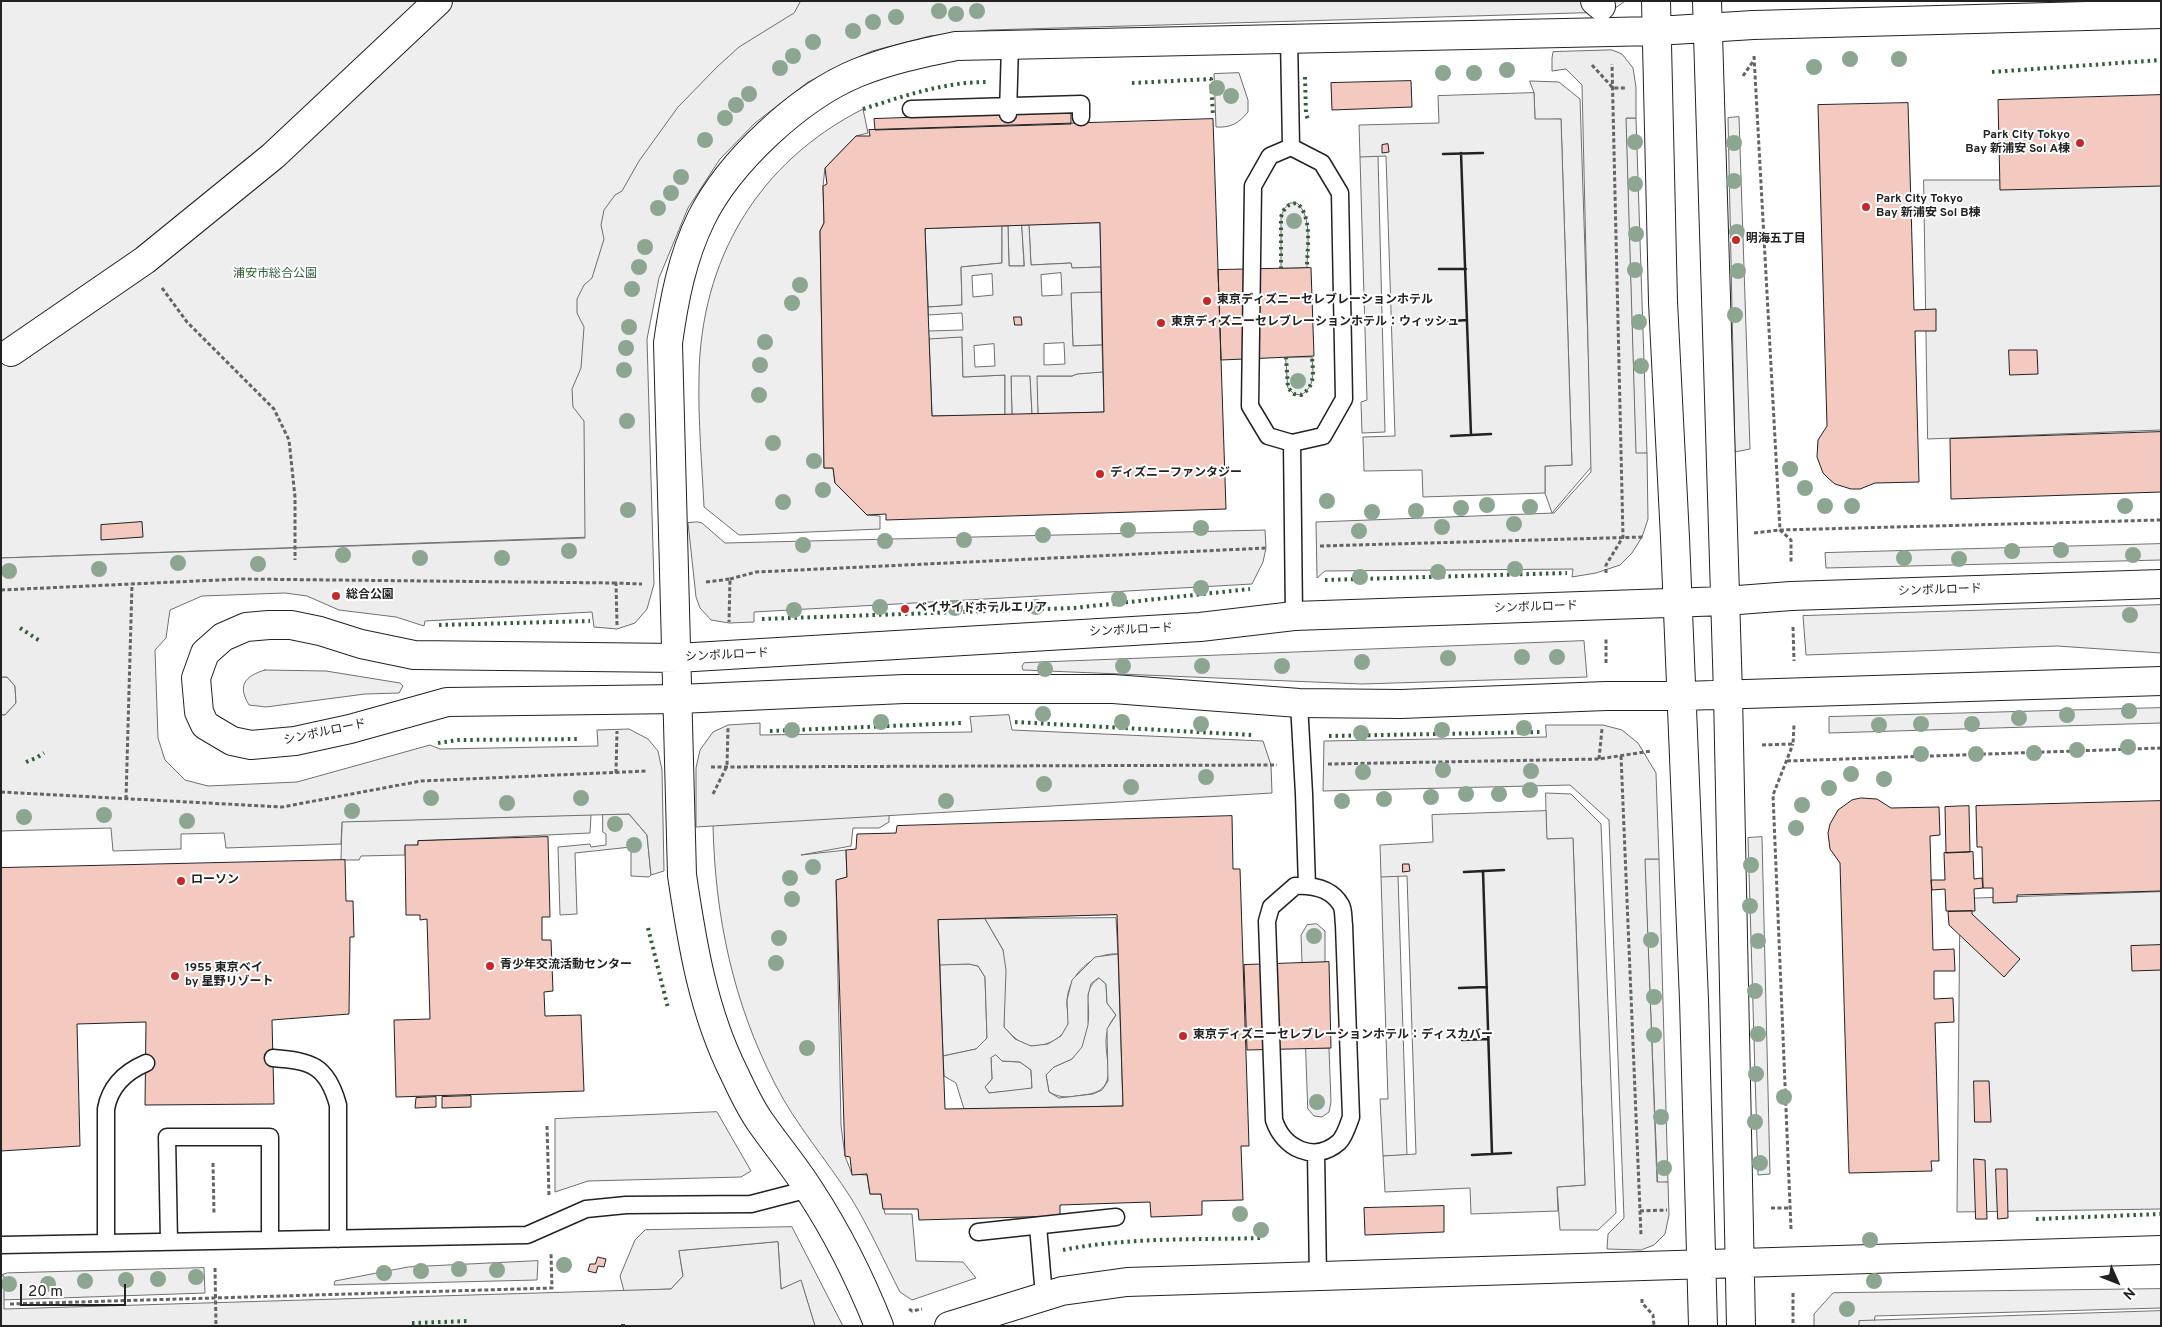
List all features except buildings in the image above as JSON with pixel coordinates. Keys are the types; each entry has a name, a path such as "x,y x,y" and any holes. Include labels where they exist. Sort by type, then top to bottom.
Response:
{"street":[{"path":"11,352 146,260 273,156 438,1"},
{"path":"1656,1 1662,302 1684,745 1694,1000 1703,1326"},
{"path":"1708,14 1728,694 1742,1326"},
{"path":"879,1326 864,1286 841,1240 809,1189 760,1121 733,1072 712,1019 696,959 682,875 679,699 674,586 668,343 674,300 686,257 702,218 726,179 751,151 780,122 815,96 856,73 901,58 956,46 1657,31 1708,14 2161,14"},
{"name":"シンボルロード","path":"2161,584 1791,596 1725,601 1294,616 1200,626 677,658 414,655 361,644 320,631 291,625 269,625 246,627 224,637 205,654 196,678 199,712 205,725 232,741 251,745 295,741 350,729 447,702 679,699 904,689 1113,689 1299,703 1401,704 1606,696 1682,696 2161,681"},
{"path":"949,1326 1062,1291 1128,1282 2161,1250"}],"lane":[{"path":"1289,38 1291,147"},
{"path":"1008,110 1010,44"},
{"path":"911,109 1008,110 1081,104 1082,117"},
{"path":"1291,147 1322,163 1340,193 1344,399 1323,436 1292,443 1268,436 1250,406 1253,186 1270,156 1291,147"},
{"path":"1292,443 1294,616"},
{"path":"1299,703 1307,886"},
{"path":"1295,886 1307,886 1318,887 1330,894 1342,906 1351,1117 1340,1141 1316,1153 1299,1150 1289,1144 1278,1133 1274,1120 1267,921 1271,907 1284,894 1295,886"},
{"path":"273,1058 310,1063 327,1077 333,1089 338,1105 338,1239"},
{"path":"106,1243 106,1109 108,1098 115,1085 124,1076 146,1063"},
{"path":"169,1242 167,1137 213,1136 270,1137 270,1240"},
{"path":"1316,1153 1318,1276"},
{"path":"1,1245 527,1235 586,1209 626,1205 751,1204 809,1189"},
{"path":"978,1232 1116,1217"},
{"path":"1038,1226 1044,1296"}],"path":[{"path":"1599,759 1606,696 1606,566 1623,537 1611,32"},
{"path":"1754,60 1780,530 1791,540 1791,596 1796,692 1794,744 1773,794 1793,1326"},
{"path":"1590,63 1613,88"},
{"path":"146,260 160,284 187,322 274,409 289,440 295,496 295,560"},
{"path":"1780,530 2161,520"},
{"path":"730,579 756,572 1293,546 1623,537"},
{"path":"1,590 240,579 616,583"},
{"path":"126,799 132,584"},
{"path":"1728,745 1794,744"},
{"path":"1,792 282,807 422,781 727,766 1303,765 1599,759 1684,745"},
{"path":"1787,761 2161,748"},
{"path":"1621,756 1642,1265"},
{"path":"711,797 727,766"},
{"path":"10,1304 552,1288 547,1126"},
{"path":"906,1307 912,1311 928,1307"}],"green space":[{"name":"浦安市総合公園","path":"1,1 1380,1 914,15 764,87 660,229 620,536 1,558"},
{"path":"1239,73 1248,100 1248,112 1234,124 1226,127 1216,127 1214,74"},
{"path":"1530,81 1559,82 1580,99 1592,466 1552,513 1545,493 1545,466 1572,465 1561,119 1535,120 1534,93"},
{"path":"863,109 868,133 856,136 825,168 823,186 824,223 820,231 824,468 833,468 835,483 867,515 880,516 880,529 739,535 704,507 699,378 702,335 710,294 724,255 742,219 765,186 793,157 826,131"},
{"path":"1739,117 1750,449 1735,452 1728,118"},
{"path":"1626,118 1636,118 1647,453 1636,454"},
{"path":"1378,156 1385,432 1362,433 1361,402 1367,400 1360,157"},
{"path":"1290,203 1297,203 1305,216 1308,234 1307,268 1281,269 1281,217 1284,209"},
{"path":"1100,223 1101,267 1072,268 1071,263 1031,265 1029,225"},
{"path":"1022,225 1024,266 1009,266 1008,226"},
{"path":"1002,226 1002,263 961,267 962,305 928,307 925,229"},
{"path":"1101,292 1102,345 1073,346 1071,293"},
{"path":"962,337 963,377 1005,375 1005,415 932,416 929,339"},
{"path":"1286,357 1312,357 1313,373 1311,383 1301,395 1294,394 1288,388"},
{"path":"1103,372 1104,412 1038,414 1036,376 1072,376"},
{"path":"1030,375 1032,414 1012,415 1011,376"},
{"path":"2161,544 2161,560 1826,568 1825,553"},
{"path":"2161,605 2161,653 2057,646 1806,655 1803,616"},
{"path":"1584,641 1587,677 1362,684 1023,670 1022,666 1024,663"},
{"path":"265,670 326,671 400,683 403,686 399,693 365,694 266,707 249,705 245,698 245,682 252,675"},
{"path":"1,677 7,677 15,686 16,703 5,715 1,715"},
{"path":"2161,708 2161,723 1829,733 1829,717"},
{"path":"1546,793 1571,794 1601,824 1616,1213 1598,1230 1560,1230 1557,1187 1585,1185 1573,839 1547,839"},
{"path":"889,803 889,822 879,828 853,828 851,846 801,855 846,850 847,877 836,881 841,1125 845,1156 852,1174 867,1175 870,1194 881,1194 885,1214 912,1214 916,1261 963,1262 976,1278 912,1300 900,1292 858,1209 792,1114 760,1053 737,990 722,926 713,825"},
{"path":"603,814 629,814 647,835 651,875 649,877 631,876 631,847 575,853 577,914 560,915 558,847 590,844 591,847 606,845 606,834 603,832"},
{"path":"591,815 590,833 418,841 418,845 405,846 405,855 361,856 359,860 341,860 342,822"},
{"path":"1762,837 1770,1174 1758,1175 1748,838"},
{"path":"1645,859 1659,859 1668,1182 1658,1183"},
{"path":"1398,876 1407,1155 1383,1156 1380,1099 1388,1099 1381,877"},
{"path":"1116,918 1118,954 1108,954 1099,957 1091,961 1077,974 1069,991 1067,1003 1068,1024 1063,1033 1054,1041 1036,1046 1023,1044 1016,1039 1004,1027 1003,950 985,919"},
{"path":"1317,924 1325,931 1325,963 1302,963 1301,935 1307,925"},
{"path":"969,964 978,966 985,977 987,1038 976,1049 943,1056 940,965"},
{"path":"1099,978 1106,984 1107,1003 1116,1015 1109,1025 1106,1039 1107,1079 1104,1087 1096,1092 1062,1097 1049,1092 1046,1075 1054,1067 1072,1059 1087,1026 1088,994 1093,983"},
{"path":"1306,1048 1329,1048 1331,1102 1329,1112 1322,1117 1314,1116 1308,1109"},
{"path":"996,1054 1002,1061 1020,1062 1031,1070 1032,1089 989,1093 985,1087 992,1079 991,1058"},
{"path":"717,1112 751,1171 741,1177 588,1181 555,1192 555,1119"},
{"path":"792,1227 843,1326 815,1326 801,1281 781,1289 778,1242 679,1251 683,1276 671,1289 624,1291 620,1276 635,1240 645,1230"},
{"path":"538,1261 537,1280 334,1285 335,1281 408,1267"},
{"path":"204,1268 205,1293 1,1300 1,1275 7,1273"},
{"path":"2161,1289 2161,1308 1875,1316 1874,1326 1814,1326 1814,1314 1833,1293"}],"shaded area":[{"path":"801,1 1625,1 1610,12 989,30 930,36 872,51 808,82 755,123 720,159 688,208 659,278 647,339 654,584 647,609 635,623 617,629 594,627 592,612 425,621 424,626 396,617 339,610 307,596 285,593 202,596 170,610 166,638 155,650 158,738 165,760 185,780 208,786 297,782 430,745 440,749 598,746 597,730 629,729 648,739 658,751 662,770 664,871 651,875 647,835 629,814 342,822 341,844 226,848 224,833 181,834 181,849 113,851 111,828 1,831 1,715 5,715 16,703 15,686 7,677 1,677 1,558 585,538 584,421 573,407 572,389 581,368 584,327 577,313 577,299 584,285 592,278 604,239 601,225 604,210 615,195 622,191 639,161 678,107 739,47 794,13"},
{"path":"1612,50 1622,54 1633,68 1636,87 1636,118 1626,118 1636,453 1647,453 1648,519 1642,537 1632,553 1620,565 1596,573 1572,577 1573,569 1325,571 1317,578 1316,522 1554,513 1591,472 1582,85 1566,69 1552,71 1552,58 1553,52"},
{"path":"1534,93 1535,119 1561,119 1572,465 1545,466 1545,493 1423,497 1422,470 1364,471 1363,437 1395,436 1386,156 1360,157 1359,125 1439,123 1438,96"},
{"path":"1924,180 2161,180 2161,430 1928,439"},
{"path":"1022,225 1029,225 1031,265 1071,263 1072,268 1101,267 1101,292 1071,293 1073,346 1102,345 1103,372 1072,376 1037,376 1038,414 1032,414 1030,376 1011,376 1012,415 1005,415 1005,375 963,377 962,337 929,339 928,331 963,330 962,313 928,315 928,307 962,305 961,267 1002,263 1002,226 1008,226 1009,266 1024,266","holes":["1061,273 1062,295 1042,296 1041,275","992,274 993,295 973,297 972,276","1064,343 1065,364 1044,365 1044,344","994,344 995,366 975,367 974,346"]},
{"path":"688,523 702,523 725,543 1265,530 1266,548 1263,562 1252,584 754,612 754,622 729,623 711,620 700,608 696,597"},
{"path":"1009,715 1012,730 1263,741 1271,765 1272,793 696,827 696,768 700,750 713,732 728,725 760,723 760,735 972,732 970,717"},
{"path":"1546,725 1603,725 1622,730 1638,743 1656,773 1659,859 1645,859 1657,1182 1668,1182 1669,1215 1665,1234 1654,1245 1641,1250 1607,1249 1608,1234 1624,1218 1609,820 1570,785 1323,791 1324,741 1546,737"},
{"path":"1546,811 1547,839 1573,838 1585,1185 1557,1187 1558,1211 1471,1214 1470,1188 1385,1192 1383,1156 1416,1154 1407,876 1381,877 1380,845 1433,842 1432,815"},
{"path":"2161,892 2161,1209 1957,1212 1960,899"},
{"path":"985,919 1003,950 1006,970 1004,1027 1015,1039 1031,1046 1048,1044 1061,1036 1068,1024 1067,1000 1072,980 1095,957 1118,954 1123,1106 964,1109 956,1083 944,1076 943,1056 976,1049 987,1038 985,977 978,966 969,964 940,965 938,920","holes":["1099,978 1106,984 1107,1003 1116,1015 1107,1029 1108,1081 1102,1090 1093,1094 1059,1098 1049,1092 1046,1075 1054,1067 1072,1059 1082,1047 1088,1025 1088,995 1091,984","996,1055 1002,1061 1020,1062 1031,1070 1032,1088 989,1093 985,1087 992,1079 991,1058"]},
{"path":"778,1242 781,1289 801,1280 815,1326 1,1326 1,1276 4,1276 4,1309 671,1289 683,1276 679,1251"},
{"path":"2161,1311 2161,1326 1859,1326 1859,1321"}],"hedge":[{"path":"1992,72 2161,60"},
{"path":"1305,77 1306,114 1309,122"},
{"path":"1132,83 1211,79 1213,116"},
{"path":"863,109 940,87 987,82"},
{"path":"1281,269 1281,217 1286,207 1297,203 1302,209 1307,225 1307,268"},
{"path":"1286,357 1288,388 1294,394 1301,395 1311,383 1313,373 1312,357"},
{"path":"1325,580 1567,573"},
{"path":"762,619 1073,608 1250,589"},
{"path":"439,625 590,621"},
{"path":"20,628 40,641"},
{"path":"1015,722 1252,735"},
{"path":"770,731 961,723"},
{"path":"1329,736 1543,732"},
{"path":"438,743 458,740 580,739"},
{"path":"26,762 44,753"},
{"path":"648,928 668,1008"},
{"path":"2036,1219 2161,1214"},
{"path":"1063,1250 1137,1241 1261,1238"},
{"path":"412,1323 470,1321"}],"wall":[{"path":"1461,153 1471,435"},
{"path":"1443,154 1483,153"},
{"path":"1439,269 1466,269"},
{"path":"1439,322 1467,320"},
{"path":"1451,436 1491,434"},
{"path":"1464,872 1504,870"},
{"path":"1483,871 1492,1154"},
{"path":"1459,988 1487,987"},
{"path":"1462,1040 1488,1039"},
{"path":"1472,1155 1511,1153"}],"place":[{"name":"Park City Tokyo Bay 新浦安 Sol A棟","path":"2080,143"},
{"name":"Park City Tokyo Bay 新浦安 Sol B棟","path":"1866,207"},
{"name":"明海五丁目","path":"1736,240"},
{"name":"東京ディズニーセレブレーションホテル","path":"1207,301"},
{"name":"東京ディズニーセレブレーションホテル：ウィッシュ","path":"1161,323"},
{"name":"ディズニーファンタジー","path":"1100,474"},
{"name":"総合公園","path":"336,596"},
{"name":"ベイサイドホテルエリア","path":"905,609"},
{"name":"ローソン","path":"181,881"},
{"name":"青少年交流活動センター","path":"490,966"},
{"name":"1955 東京ベイ by 星野リゾート","path":"175,976"},
{"name":"東京ディズニーセレブレーションホテル：ディスカバー","path":"1183,1036"}]}
